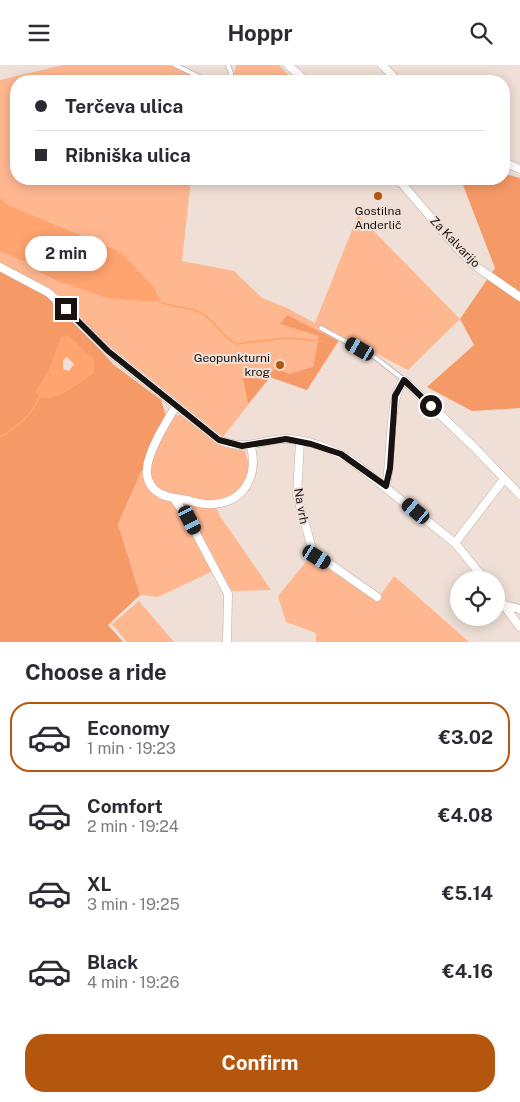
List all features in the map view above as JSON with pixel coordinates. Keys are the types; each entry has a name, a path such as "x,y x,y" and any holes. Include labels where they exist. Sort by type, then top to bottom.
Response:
{"street":[{"path":"288,65 299,75"},
{"path":"382,65 392,75"},
{"name":"Za Kalvarijo","path":"403,185 474,265 520,297"},
{"path":"0,267 49,293 98,343 219,440 228,444 250,447 286,439 300,441 341,454 386,486 455,543 478,571"},
{"path":"386,486 390,468 395,396 404,380 503,475 504,479 511,483 520,495"},
{"path":"176,406 161,432 146,470 150,485 156,491 175,500 210,504 222,503 238,496 244,491 251,480 253,471 250,447"},
{"name":"Na vrh","path":"300,441 298,495 313,552 377,597"},
{"path":"455,543 504,479"},
{"path":"175,500 190,520 228,594 227,642"},
{"path":"505,605 520,609"},
{"path":"505,606 520,627"}],"lane":[{"path":"175,65 196,75"},
{"path":"321,327 376,358 404,380"}],"shaded area":[{"path":"63,65 171,65 190,75 21,75"},
{"path":"236,65 279,65 288,75 234,75"},
{"path":"10,78 10,185 190,185 182,261 234,271 262,298 285,307 315,323 358,215 460,319 408,370 342,336 307,390 270,377 223,437 95,334 65,299 40,283 0,265 0,80"},
{"path":"510,175 520,178 520,408 472,411 427,387 474,345 460,319 495,268 463,185 510,185"},
{"path":"0,198 8,205 120,252 154,287 159,299 154,302 107,298 60,282 33,269 28,263 0,251"},
{"path":"0,271 49,295 114,365 161,400 166,416 118,524 140,595 108,625 123,642 0,642","holes":["62,337 94,360 93,373 62,394 36,392 49,371"]},
{"path":"287,315 338,341 307,390 270,377 248,404 243,378 262,379 277,368 289,374 313,367 319,336 280,324"},
{"path":"68,335 94,360 93,373 60,395 46,398 39,397 36,392 49,371 62,337","holes":["67,357 74,364 69,371 63,369 63,360"]},
{"path":"180,415 224,447 245,451 249,471 248,479 239,490 214,502 220,516 271,590 232,591 217,569 158,597 140,595 118,524 166,416"},
{"path":"310,557 377,600 394,576 469,642 316,642 316,633 286,622 278,596"},
{"path":"139,601 174,642 127,642 112,624"}],"waterway":[{"path":"157,300 168,305 198,311 212,321 236,344 286,338 323,341"},
{"path":"0,437 12,430 23,420 33,409 39,397"}],"place":[{"name":"Gostilna Anderlič","path":"378,196"},
{"name":"Geopunkturni krog","path":"280,365"}],"route":[{"path":"66,309 98,343 219,440 228,444 250,447 286,439 311,444 341,454 386,486 390,468 395,396 399,385 404,380 431,406"}]}
